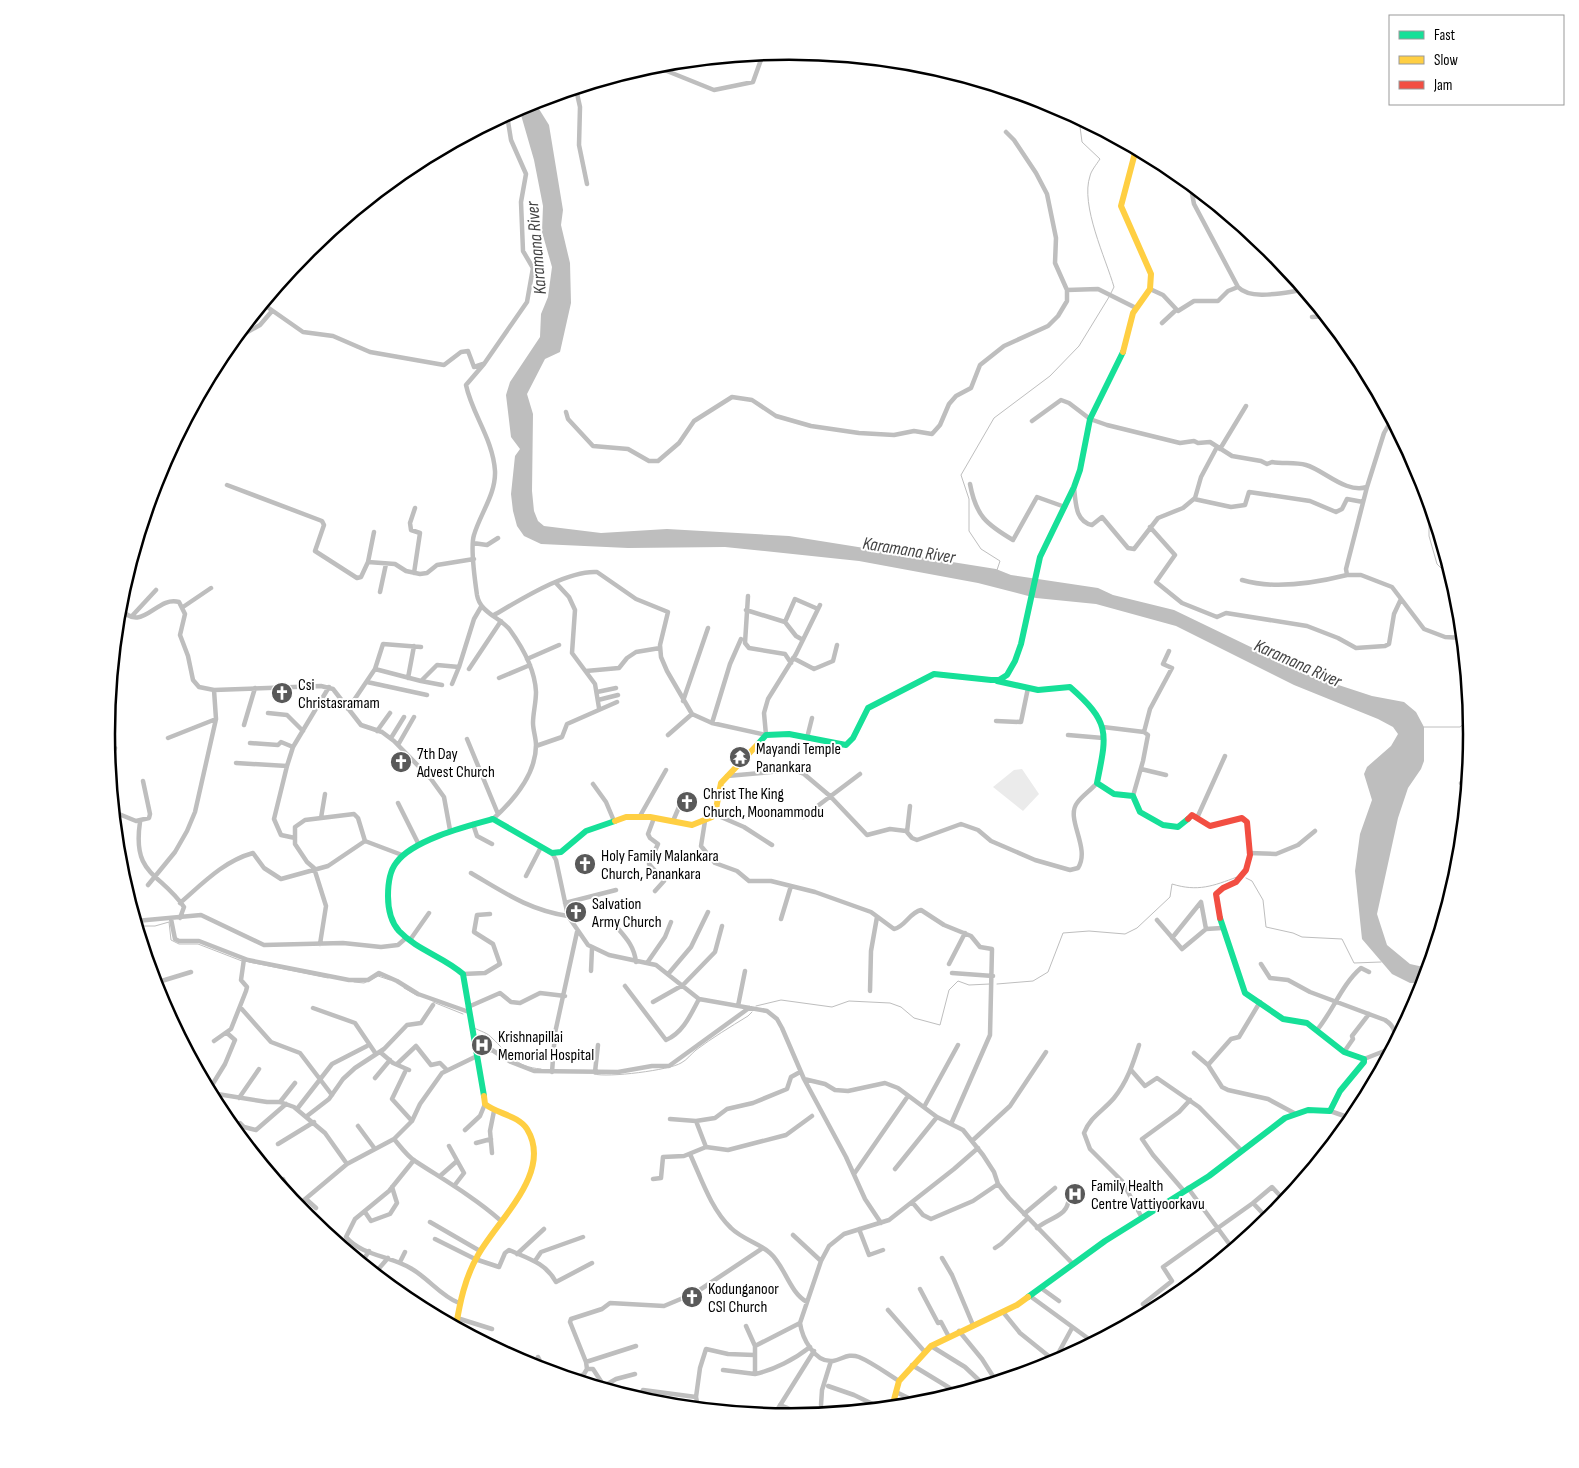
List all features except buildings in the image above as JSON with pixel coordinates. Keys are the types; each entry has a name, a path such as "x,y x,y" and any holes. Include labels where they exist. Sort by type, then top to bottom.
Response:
{"main road":[{"path":"457,1318 459,1303 475,1259 531,1177 534,1149 533,1139 523,1125 509,1115 494,1111 485,1104 463,974 456,967 408,939 398,930 388,910 391,871 402,855 419,845 450,830 495,816 541,848 552,853 561,852 586,831 614,821 640,816 692,825 705,821 714,814 718,792 726,776 766,735 789,734 848,744 852,740 862,714 868,708 934,674 999,680 1010,672 1021,644 1040,557 1074,487 1080,470 1090,419 1122,357 1136,308 1150,289 1151,274 1121,206 1134,155"},
{"path":"894,1399 899,1381 924,1351 973,1324 1003,1312 1030,1296 1072,1263 1141,1216 1186,1190 1294,1113 1314,1109 1330,1111 1340,1091 1354,1077 1364,1059 1344,1052 1306,1022 1283,1019 1245,992 1222,928 1216,894 1220,889 1236,882 1244,875 1248,866 1247,822 1242,818 1212,827 1206,826 1192,816 1178,827 1163,825 1140,812 1133,796 1114,794 1097,783 1102,760 1103,727 1095,710 1070,687 1028,688 992,680"}],"street":[{"path":"668,71 714,90 753,82 761,61"},
{"path":"577,95 580,107 579,145 587,184"},
{"path":"467,739 495,816 508,805 524,782 530,770 536,746 533,724 536,693 530,665 510,630 494,615 481,607 477,597 472,543 474,533 486,509 495,473 493,458 482,424 466,387 468,381 484,364 527,302 533,268 523,251 521,202 526,174 511,140 508,122"},
{"path":"566,412 568,419 593,446 628,449 649,461 658,461 679,443 694,420 732,397 752,400 776,416 811,426 859,433 894,435 914,431 932,434 940,425 949,404 956,396 971,388 980,365 1004,346 1048,326 1058,316 1067,302 1067,290 1055,263 1056,238 1047,194 1014,140 1006,132"},
{"path":"1192,193 1194,204 1238,287 1244,294 1256,296 1297,291"},
{"path":"1162,324 1176,310 1194,301 1218,301 1228,291 1238,287"},
{"path":"1067,290 1098,289 1136,308"},
{"path":"1150,289 1163,295 1176,310"},
{"path":"268,308 303,332 332,336 370,352 444,365 461,352 468,351 474,367 484,364"},
{"path":"250,330 260,325 272,311"},
{"path":"1312,317 1318,317"},
{"path":"1032,420 1061,400 1069,403 1090,419 1180,444 1194,441 1210,442 1232,456 1261,460 1267,464 1272,462 1306,465 1335,481 1361,489 1367,487"},
{"path":"1074,487 1077,512 1081,520 1092,526 1102,518 1128,548 1134,549 1150,527 1163,515 1183,508 1194,499 1201,476 1246,406"},
{"path":"1347,575 1346,569 1367,487 1384,433 1388,425"},
{"path":"970,484 972,495 984,521 1012,540 1037,497 1065,507"},
{"path":"227,485 322,521 324,525 315,551 357,578 361,577 368,562 374,532"},
{"path":"1194,499 1237,507 1245,505 1249,492 1295,501 1310,501 1336,512 1342,509 1347,499 1363,502"},
{"path":"414,573 420,533 411,530 410,523 415,508"},
{"path":"1150,527 1175,555 1156,582 1182,602 1217,617 1226,613 1292,623 1338,638 1356,648 1385,646 1389,644 1394,614 1401,599"},
{"path":"472,543 479,546 487,545 498,538"},
{"path":"368,562 395,564 402,570 414,573 427,573 437,565 474,559"},
{"path":"380,592 386,564"},
{"path":"494,615 544,587 575,576 597,572 636,599 668,612 660,648 667,671 692,714 712,723 766,735 764,713 768,699 792,660 819,607 795,599 785,622"},
{"path":"1242,580 1270,585 1327,580 1347,575 1361,576 1392,587 1424,629 1445,637 1457,638"},
{"path":"556,583 569,597 574,610 572,653 595,684 599,708"},
{"path":"183,607 211,588"},
{"path":"132,616 156,590"},
{"path":"748,596 745,642 750,648 785,654 792,660 814,669 833,661 837,645"},
{"path":"126,613 132,616 147,615 160,605 174,600 183,607 184,614 180,635 188,656 193,680 199,688 214,690 329,687 361,725 391,738 431,779 444,797 450,830"},
{"path":"452,684 474,619 481,607"},
{"path":"746,610 785,622 796,636 803,640"},
{"path":"469,669 501,621"},
{"path":"683,700 708,628"},
{"path":"712,723 730,664 741,639"},
{"path":"348,709 375,669 383,643 422,647"},
{"path":"527,659 559,645"},
{"path":"408,678 414,646"},
{"path":"586,671 619,668 627,658 636,652 660,648"},
{"path":"1144,732 1150,709 1172,668 1163,664 1169,651"},
{"path":"421,681 438,665 459,667"},
{"path":"499,678 530,665"},
{"path":"375,669 442,685"},
{"path":"367,682 426,695"},
{"path":"295,838 281,835 274,819 293,747 329,687"},
{"path":"244,724 255,688"},
{"path":"597,692 616,688"},
{"path":"996,721 1021,722 1028,688"},
{"path":"148,885 175,852 187,832 200,792 216,719 214,690"},
{"path":"598,700 618,695"},
{"path":"536,746 562,737 567,724 599,708 617,702"},
{"path":"268,713 287,715 303,730"},
{"path":"377,731 390,713"},
{"path":"668,735 692,714"},
{"path":"391,738 404,717"},
{"path":"398,745 414,717"},
{"path":"807,738 812,718"},
{"path":"168,738 216,719"},
{"path":"1103,727 1144,732 1148,735 1133,796"},
{"path":"1068,735 1103,738"},
{"path":"250,743 278,744 281,742 293,747"},
{"path":"1197,818 1225,756"},
{"path":"236,763 268,763 287,766"},
{"path":"726,776 793,769 804,774 830,796 865,834 890,829 907,832 912,838 917,840 961,824 978,830 990,841 1035,860 1070,870 1076,870 1082,861 1078,832 1073,816 1076,804 1097,783"},
{"path":"1141,769 1166,775"},
{"path":"640,816 666,770"},
{"path":"803,817 860,774"},
{"path":"120,814 140,822 147,820 150,814 143,781"},
{"path":"593,784 606,802 614,821"},
{"path":"673,821 685,793"},
{"path":"321,818 325,794"},
{"path":"398,803 419,845"},
{"path":"907,832 910,806"},
{"path":"320,944 326,906 314,868 307,862 295,844 295,827 299,822 354,814 358,818 365,841"},
{"path":"714,814 744,827 772,844"},
{"path":"654,818 648,834 658,844 649,864 664,881 655,892"},
{"path":"705,821 701,846 715,862 737,871 749,881 772,881 871,912 892,928 898,928 915,912 921,910 944,924 965,933 980,947 992,949 993,976 990,1035 951,1124"},
{"path":"140,822 137,844 140,854 154,878 184,907 180,918"},
{"path":"473,824 477,836 492,844"},
{"path":"1249,853 1276,854 1298,844 1315,831"},
{"path":"180,902 227,864 253,853 260,864 281,879 314,868 328,866 365,841"},
{"path":"365,841 402,855"},
{"path":"526,876 541,848"},
{"path":"552,853 556,860 568,916 577,932 592,948 636,962 656,966 669,973 699,999 768,1012 777,1019 800,1072 865,1198 881,1223"},
{"path":"472,873 522,904 545,912 568,916"},
{"path":"781,920 791,886"},
{"path":"565,903 616,890"},
{"path":"1172,938 1201,902 1206,929"},
{"path":"669,973 691,947 708,912"},
{"path":"142,921 201,915 264,945 343,943 381,947 398,945 408,939 429,914"},
{"path":"463,974 485,973 500,964 493,944 474,932 477,915 490,914"},
{"path":"870,991 871,951 877,917"},
{"path":"171,919 175,939 179,941 199,941 244,960 349,980 368,980 379,973 418,994 469,1010 500,993 511,1002 520,1002 540,993 565,996"},
{"path":"1157,920 1182,949 1206,929 1222,928"},
{"path":"647,963 665,937 671,922"},
{"path":"614,924 629,941 634,950 636,962"},
{"path":"653,1002 683,985 715,952 722,926"},
{"path":"552,1072 555,1033 565,996 577,932"},
{"path":"949,964 965,933"},
{"path":"591,971 592,948"},
{"path":"214,1041 228,1033 240,1007 247,987 241,980 244,960"},
{"path":"1261,964 1270,978 1288,980 1310,992 1369,1014 1392,1025 1395,1030"},
{"path":"1317,1030 1328,1017 1355,974 1361,968 1369,972"},
{"path":"738,1006 745,971"},
{"path":"163,981 191,972"},
{"path":"952,973 993,976"},
{"path":"625,986 666,1040 675,1036 686,1022 699,999"},
{"path":"1208,1065 1232,1039 1239,1037 1260,1002"},
{"path":"308,1116 332,1096 347,1074 378,1053 407,1025 420,1023 433,1005"},
{"path":"240,1007 271,1042 300,1053 332,1096"},
{"path":"313,1008 355,1023 378,1053 407,1071 392,1099 412,1121"},
{"path":"316,1208 306,1199 346,1164 394,1138 412,1121 428,1092 447,1070 477,1055 492,1050 522,1067 552,1072 618,1072 652,1066 669,1066 749,1008"},
{"path":"1344,1052 1353,1039 1352,1036 1369,1014"},
{"path":"214,1084 235,1040 228,1033"},
{"path":"595,1072 598,1045"},
{"path":"924,1107 958,1045"},
{"path":"1139,1045 1131,1070 1112,1100 1093,1117 1087,1126 1084,1138 1090,1149 1122,1181 1141,1216"},
{"path":"297,1108 332,1064 367,1046"},
{"path":"398,1064 416,1046 432,1065 440,1063 447,1070"},
{"path":"1364,1059 1384,1051"},
{"path":"972,1141 1010,1106 1046,1052"},
{"path":"1194,1053 1208,1065 1222,1087 1268,1099 1294,1113"},
{"path":"407,1055 411,1059"},
{"path":"375,1078 390,1060"},
{"path":"239,1098 259,1069"},
{"path":"1131,1070 1144,1086 1157,1078 1190,1100 1242,1151"},
{"path":"670,1118 696,1121 717,1117 727,1109 753,1103 787,1089 791,1077 800,1072"},
{"path":"804,1078 825,1084 835,1090 848,1091 885,1083 898,1088 936,1117 963,1130 994,1172 998,1184 1037,1228 1072,1263"},
{"path":"280,1102 295,1083"},
{"path":"220,1093 239,1098 280,1102 297,1108 325,1133 346,1164"},
{"path":"854,1174 908,1096"},
{"path":"1190,1100 1142,1139 1153,1155 1186,1190 1229,1245"},
{"path":"239,1122 244,1127 256,1130 286,1104"},
{"path":"465,1130 480,1116 485,1104"},
{"path":"492,1154 491,1139 494,1111"},
{"path":"1330,1111 1345,1115"},
{"path":"654,1179 661,1178 663,1158 690,1154 706,1147 728,1150 786,1135 812,1116"},
{"path":"895,1169 936,1117"},
{"path":"696,1121 706,1147"},
{"path":"278,1144 314,1122"},
{"path":"358,1126 375,1149"},
{"path":"394,1138 414,1160 481,1204 500,1220"},
{"path":"476,1142 491,1139"},
{"path":"449,1146 464,1173 454,1186"},
{"path":"899,1381 860,1358 850,1355 831,1361 820,1356 803,1338 800,1323 807,1302 821,1261 827,1249 835,1240 844,1234 889,1220 978,1148"},
{"path":"690,1154 706,1191 724,1219 732,1229 771,1253 801,1299 807,1302"},
{"path":"414,1160 392,1188 356,1219 346,1238 350,1242 369,1251 400,1262 413,1269 450,1300 459,1303"},
{"path":"440,1176 457,1161"},
{"path":"912,1202 924,1215 931,1219 973,1201 998,1184"},
{"path":"1143,1304 1172,1281 1162,1270 1163,1267 1218,1229 1272,1187 1280,1196"},
{"path":"365,1212 371,1221 390,1214 397,1203 392,1188"},
{"path":"994,1248 1001,1244 1055,1188"},
{"path":"1037,1228 1059,1215 1068,1207 1068,1202"},
{"path":"1253,1203 1263,1214"},
{"path":"430,1222 480,1251"},
{"path":"517,1254 544,1229"},
{"path":"859,1229 868,1255 882,1250"},
{"path":"793,1236 821,1261"},
{"path":"535,1261 541,1252 583,1238"},
{"path":"435,1239 475,1259 500,1267 506,1250 535,1261 548,1270 556,1282 592,1263"},
{"path":"582,1375 587,1369 586,1362 570,1322 574,1317 602,1309 610,1302 664,1306 694,1293 763,1248"},
{"path":"365,1257 369,1251"},
{"path":"400,1262 406,1252"},
{"path":"379,1269 388,1258"},
{"path":"942,1258 952,1275 973,1324"},
{"path":"1042,1288 1060,1301"},
{"path":"920,1289 938,1323 941,1322 949,1337"},
{"path":"1030,1296 1087,1338"},
{"path":"888,1310 924,1351"},
{"path":"1003,1312 1020,1333 1049,1356"},
{"path":"457,1318 492,1329"},
{"path":"755,1346 800,1323"},
{"path":"746,1326 755,1346 755,1374"},
{"path":"1060,1351 1072,1328"},
{"path":"959,1332 982,1359 992,1376"},
{"path":"586,1362 636,1346"},
{"path":"932,1346 965,1367 979,1380"},
{"path":"697,1401 700,1368 706,1349 754,1355"},
{"path":"723,1370 755,1374 765,1372 812,1349"},
{"path":"778,1408 812,1349"},
{"path":"821,1405 822,1390 831,1361"},
{"path":"912,1364 950,1388"},
{"path":"587,1369 593,1368 601,1381"},
{"path":"609,1383 616,1379 635,1374"},
{"path":"828,1386 854,1394 871,1403"},
{"path":"642,1391 696,1397"},
{"path":"896,1392 907,1397"},
{"path":"780,1405 787,1408"}],"shaded area":[{"path":"539,109 549,125 563,210 561,225 570,263 571,303 560,352 545,359 527,394 533,414 532,491 534,511 538,521 544,526 601,533 667,529 789,536 996,569 1011,575 1098,588 1113,595 1174,610 1311,676 1372,696 1404,702 1416,712 1424,727 1424,761 1408,788 1398,818 1377,914 1387,945 1410,964 1422,967 1416,983 1410,983 1392,974 1362,939 1355,871 1360,834 1372,800 1364,774 1367,767 1391,746 1398,734 1393,727 1378,719 1294,685 1176,626 1096,604 1036,598 978,583 859,561 725,547 628,548 541,544 524,536 517,526 513,511 511,494 515,456 520,449 511,437 506,395 510,382 540,337 541,314 548,297 552,267 542,232 543,206 534,160 521,116"},
{"path":"1022,769 1039,794 1023,811 993,787 1014,770"}],"waterway":[{"path":"1080,126 1082,142 1100,159 1090,176 1088,202 1095,232 1114,287 1111,293"},
{"path":"997,570 1000,561 981,549 969,531 969,499 961,475 994,418 1050,376 1079,346 1109,297"},
{"path":"1429,520 1429,536 1437,564 1443,570"},
{"path":"1424,727 1460,727 1464,724"},
{"path":"997,984 1033,981 1048,972 1063,933 1089,931 1125,934 1137,928 1170,897 1172,884 1198,888 1237,877"},
{"path":"1246,878 1252,881 1263,900 1266,927 1302,937 1342,939 1354,963 1381,962"},
{"path":"143,926 155,926 169,922 171,940 179,944 198,944 242,961"},
{"path":"249,962 328,978"},
{"path":"354,982 364,983 378,976 390,980"},
{"path":"756,1006 781,1000 832,1007 849,1001 890,1003 901,1007 914,1018 940,1025 949,990 958,981 969,985 990,984"},
{"path":"404,988 418,996"},
{"path":"433,1002 463,1014"},
{"path":"594,1074 625,1074 675,1066 752,1012"},
{"path":"474,1028 490,1036 519,1063 541,1069"}],"traffic: fast":[{"path":"758,744 766,735 789,734 846,745 853,738 868,708 934,674 991,680 999,680 1007,675 1015,661 1021,644 1040,557 1074,487 1080,470 1090,419 1123,352"},
{"path":"997,681 1038,690 1070,687 1093,710 1103,730 1103,752 1097,783 1114,794 1133,796 1140,812 1163,825 1178,827 1188,819"},
{"path":"484,1096 463,974 406,938 396,927 388,901 390,874 396,863 414,847 455,830 493,819 552,853 561,852 586,831 615,821"},
{"path":"1028,1297 1105,1241 1209,1176 1285,1118 1308,1110 1330,1111 1340,1091 1364,1062 1364,1059 1344,1052 1307,1023 1283,1019 1245,993 1220,918"}],"traffic: slow":[{"path":"1123,352 1133,313 1150,289 1151,274 1121,206 1134,155"},
{"path":"615,821 626,817 650,817 692,825 712,817 716,809 721,783 758,744"},
{"path":"457,1321 469,1273 486,1243 519,1196 528,1179 533,1162 533,1146 527,1129 513,1118 485,1104 484,1096"},
{"path":"894,1399 899,1381 931,1346 1017,1305 1028,1297"}],"traffic: jam":[{"path":"1188,819 1192,815 1210,826 1242,818 1247,822 1250,855 1246,870 1236,882 1223,888 1216,894 1220,918"}],"place":[{"name":"Csi Christasramam","path":"282,693"},
{"name":"Mayandi Temple Panankara","path":"740,757"},
{"name":"7th Day Advest Church","path":"401,762"},
{"name":"Christ The King Church, Moonammodu","path":"687,802"},
{"name":"Holy Family Malankara Church, Panankara","path":"585,864"},
{"name":"Salvation Army Church","path":"576,912"},
{"name":"Krishnapillai Memorial Hospital","path":"482,1045"},
{"name":"Family Health Centre Vattiyoorkavu","path":"1075,1194"},
{"name":"Kodunganoor CSI Church","path":"692,1297"}],"water label":[{"name":"Karamana River","path":"536,248"},
{"name":"Karamana River","path":"909,550"},
{"name":"Karamana River","path":"1298,663"}]}
